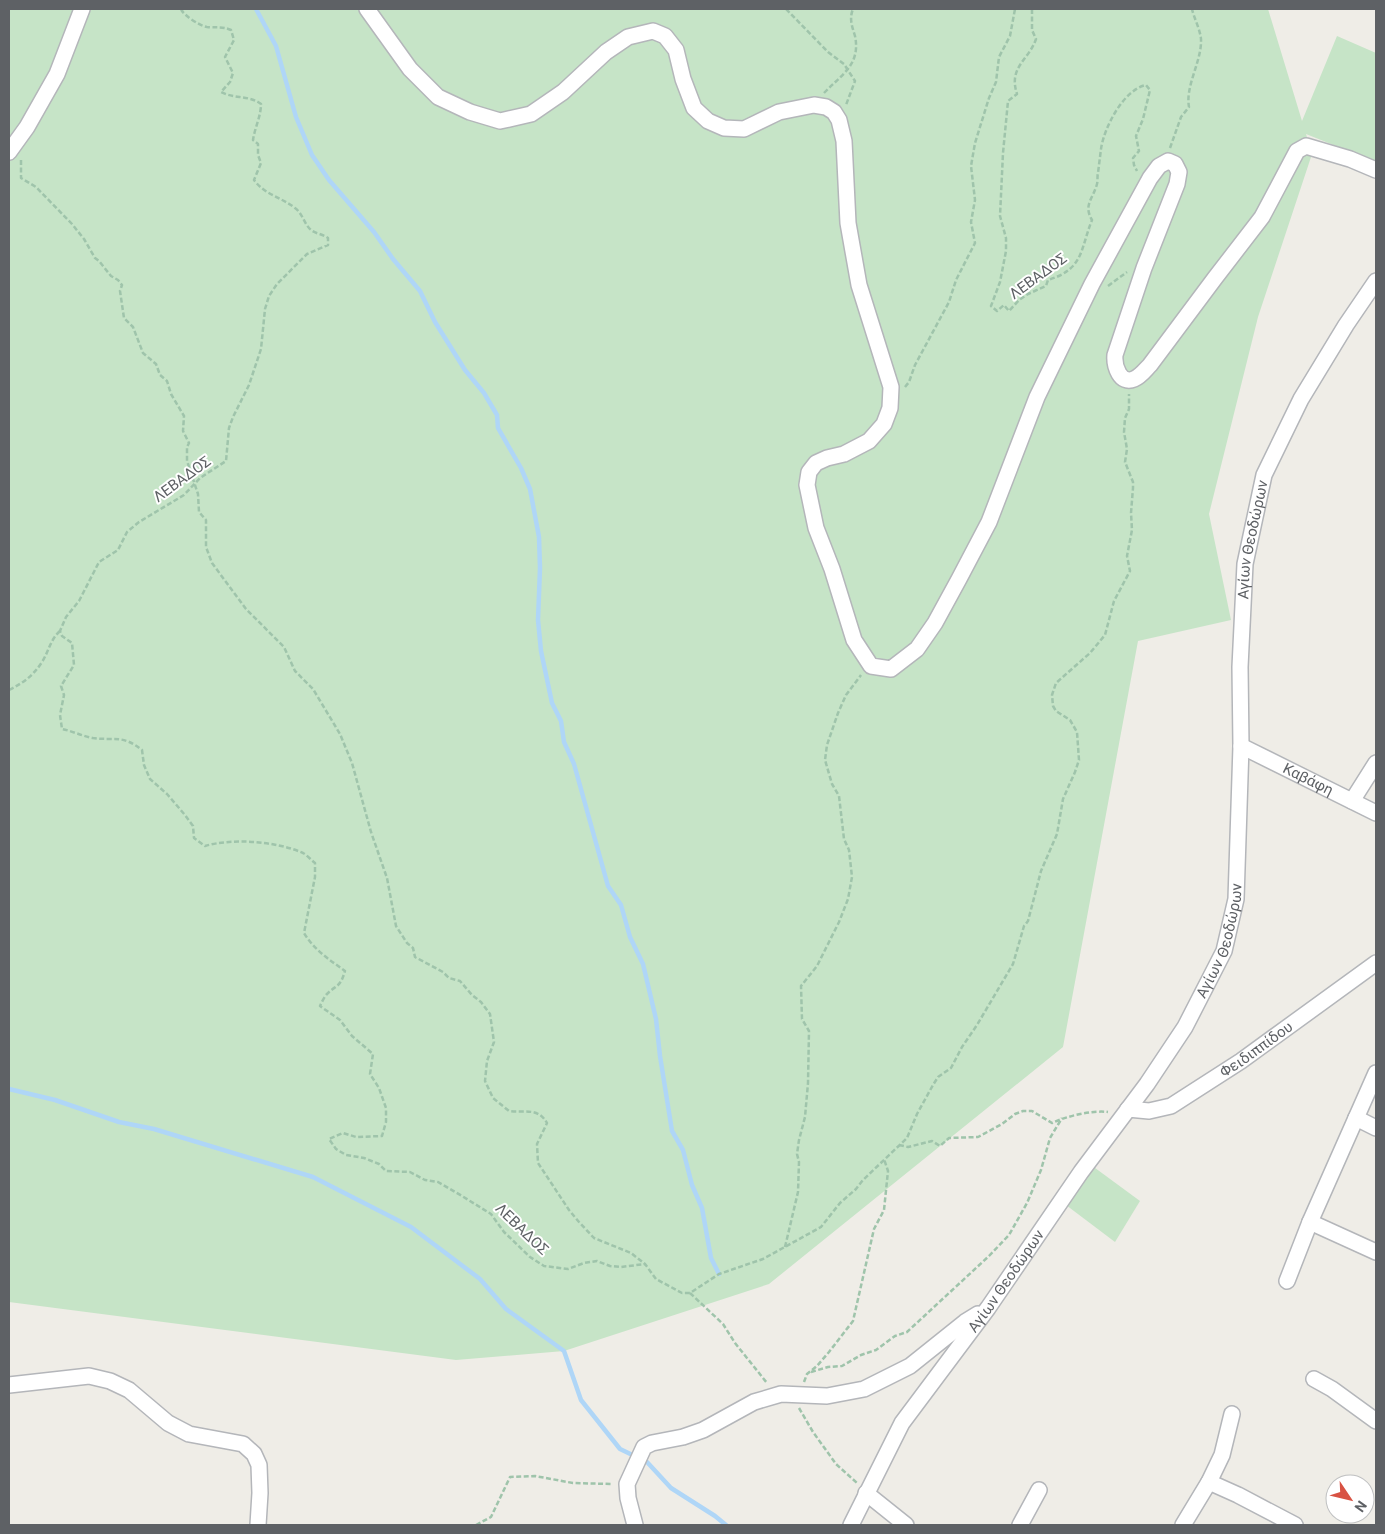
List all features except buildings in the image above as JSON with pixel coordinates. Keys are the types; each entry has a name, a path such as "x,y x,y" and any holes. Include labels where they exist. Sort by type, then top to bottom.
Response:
{"street":[{"path":"13,146 27,127 56,74 82,9"},
{"path":"367,9 410,69 438,97 470,112 500,121 531,114 563,92 606,52 628,36 653,31 665,36 676,50 683,79 694,108 708,121 724,128 744,129 779,112 810,106 826,107 834,112 844,141 848,223 859,285 891,388 891,401 884,424 870,441 844,454 816,463 809,472 807,485 816,528 832,570 854,640 871,666 891,669 917,649 935,623 989,522 1037,397 1086,295 1122,226 1159,166 1168,162 1175,164 1179,172 1178,184 1144,268 1115,355 1114,364 1117,372 1124,378 1132,380 1140,376 1154,360 1214,278 1262,217 1297,151 1306,146 1350,159 1376,170"},
{"name":"Αγίων Θεοδώρων","path":"851,1525 902,1423 988,1308 1081,1172 1126,1112 1185,1026 1224,952 1236,899 1241,746 1240,667 1245,564 1264,475 1300,399 1376,281"},
{"name":"Καβάφη","path":"1241,746 1376,814"},
{"path":"1352,801 1376,763"},
{"name":"Φειδιππίδου","path":"1126,1112 1149,1112 1171,1106 1241,1061 1376,963"},
{"path":"1287,1281 1310,1222 1376,1073"},
{"path":"1356,1118 1376,1128"},
{"path":"1310,1222 1376,1252"},
{"path":"635,1525 628,1498 627,1484 644,1447 652,1443 683,1437 703,1430 754,1402 782,1394 827,1396 864,1388 910,1366 965,1322 988,1308"},
{"path":"9,1385 89,1376 110,1381 129,1390 168,1423 189,1434 243,1444 254,1454 259,1465 258,1525"},
{"path":"1314,1380 1332,1389 1376,1421"},
{"path":"1183,1525 1209,1482 1222,1455 1232,1414"},
{"path":"1209,1482 1295,1525"},
{"path":"1020,1525 1039,1490"},
{"path":"866,1492 906,1525"}],"path":[{"name":"ΛΕΒΑΔΟΣ","path":"180,9 183,14 204,26 221,26 230,30 234,40 225,56 233,73 230,82 221,92 229,96 254,99 261,104 261,113 256,122 253,140 258,144 258,155 261,163 254,180 259,188 298,210 313,232 323,234 328,238 328,245 307,254 276,284 269,296 265,309 262,349 249,385 229,428 226,461 200,478 184,495 139,522 128,532 118,550 99,562 79,601 66,617 60,631 62,636 72,642 74,665 62,686 64,695 60,715 62,729 91,738 122,738 142,750 144,765 150,779 178,806 193,826 194,838 206,846 219,842 238,843 253,841 266,843 304,853 315,863 315,877 304,933 320,953 345,971 338,987 327,995 320,1006 340,1020 352,1036 373,1054 370,1074 379,1088 386,1108 386,1122 382,1136 356,1137 343,1133 329,1139 336,1149 346,1155 364,1158 379,1164 386,1171 410,1172 425,1180 438,1182 491,1214 504,1232 544,1266 568,1269 597,1260 620,1268 645,1264"},
{"path":"786,9 828,52 844,64 855,81 840,126"},
{"path":"810,106 848,71 852,64 856,40 851,22 853,9"},
{"path":"891,401 909,382 918,359 949,302 956,280 975,243 971,222 975,200 971,166 975,143 986,106 996,82 999,57 1010,36 1015,9"},
{"name":"ΛΕΒΑΔΟΣ","path":"1032,9 1032,30 1036,39 1032,50 1024,57 1014,77 1014,86 1017,94 1008,101 1000,216 1006,238 1006,251 1000,282 991,306 997,311 1004,305 1009,311 1019,300 1046,286 1048,280 1068,272 1076,263 1092,220 1088,212 1088,206 1098,182 1105,133 1131,92 1138,87 1146,85 1150,90 1143,120 1136,136 1139,151 1133,158 1134,165 1143,179 1150,178"},
{"path":"1164,164 1181,117 1189,107 1187,98 1201,38 1192,9"},
{"path":"13,146 21,164 21,178 36,187 72,224 84,239 95,258 122,285 120,291 124,318 133,328 142,353 156,364 160,375 167,380 171,394 184,416 183,431 190,443 187,447 187,461 190,472 194,477 194,484 198,494 199,512 206,520 206,547 212,563 246,609 284,647 295,671 312,690 334,723 352,763 371,832 387,878 396,926 407,943 413,948 415,957 443,972 450,978 460,981 472,995 482,1002 490,1014 494,1042 487,1061 485,1081 493,1098 508,1111 536,1111 544,1117 547,1123 538,1144 538,1163 569,1210 594,1238 631,1253 645,1264 656,1278 682,1293 690,1293 719,1274 755,1263 821,1227 840,1203 907,1138 933,1084 938,1077 951,1068 1013,964 1024,926 1028,920 1041,871 1057,834 1063,799 1078,766 1077,732 1070,720 1056,711 1052,695 1056,683 1090,653 1104,635 1117,593 1130,571 1127,556 1132,530 1133,482 1125,462 1128,449 1124,432 1125,418 1129,409 1130,399 1124,378"},
{"path":"1086,295 1104,290 1127,272 1137,268 1144,268"},
{"path":"9,690 27,680 42,662 53,638 60,631"},
{"path":"785,1247 798,1192 799,1140 805,1117 808,1083 809,1030 802,1019 801,986 817,966 839,922 848,899 852,877 849,850 844,839 839,796 832,784 825,760 827,745 846,695 866,669 871,666"},
{"path":"899,1145 908,1147 932,1141 940,1146 950,1138 978,1137 1023,1110 1032,1111 1052,1122 1062,1118 1102,1111 1126,1112"},
{"path":"807,1374 828,1367 842,1366 861,1355 876,1350 894,1336 908,1332 989,1256 1009,1235 1027,1203 1041,1170 1050,1138 1062,1118"},
{"path":"866,1492 836,1464 813,1432 799,1409 798,1395 807,1374 817,1366 853,1321 874,1229 884,1210 888,1171 884,1159"},
{"path":"690,1293 723,1324 735,1343 764,1378 776,1396"},
{"path":"476,1525 491,1517 510,1477 535,1476 573,1483 627,1484"}],"green space":[{"path":"9,9 1268,9 1302,121 1337,36 1376,53 1376,162 1306,134 1312,154 1258,317 1209,514 1231,620 1138,641 1063,1047 769,1284 564,1351 456,1360 9,1302"},
{"path":"1091,1165 1140,1201 1115,1242 1066,1205"}],"waterway":[{"path":"256,9 276,46 296,117 312,155 329,180 374,232 393,259 420,291 435,322 465,370 484,393 497,415 498,428 521,468 530,489 539,537 538,620 541,651 552,703 561,721 564,742 574,764 608,886 621,905 630,937 643,964 656,1019 672,1131 683,1150 692,1185 702,1208 711,1258 719,1274"},
{"path":"9,1089 55,1100 119,1122 154,1129 313,1177 411,1227 480,1279 506,1309 564,1351 581,1400 620,1449 647,1462 671,1488 726,1525"}]}
